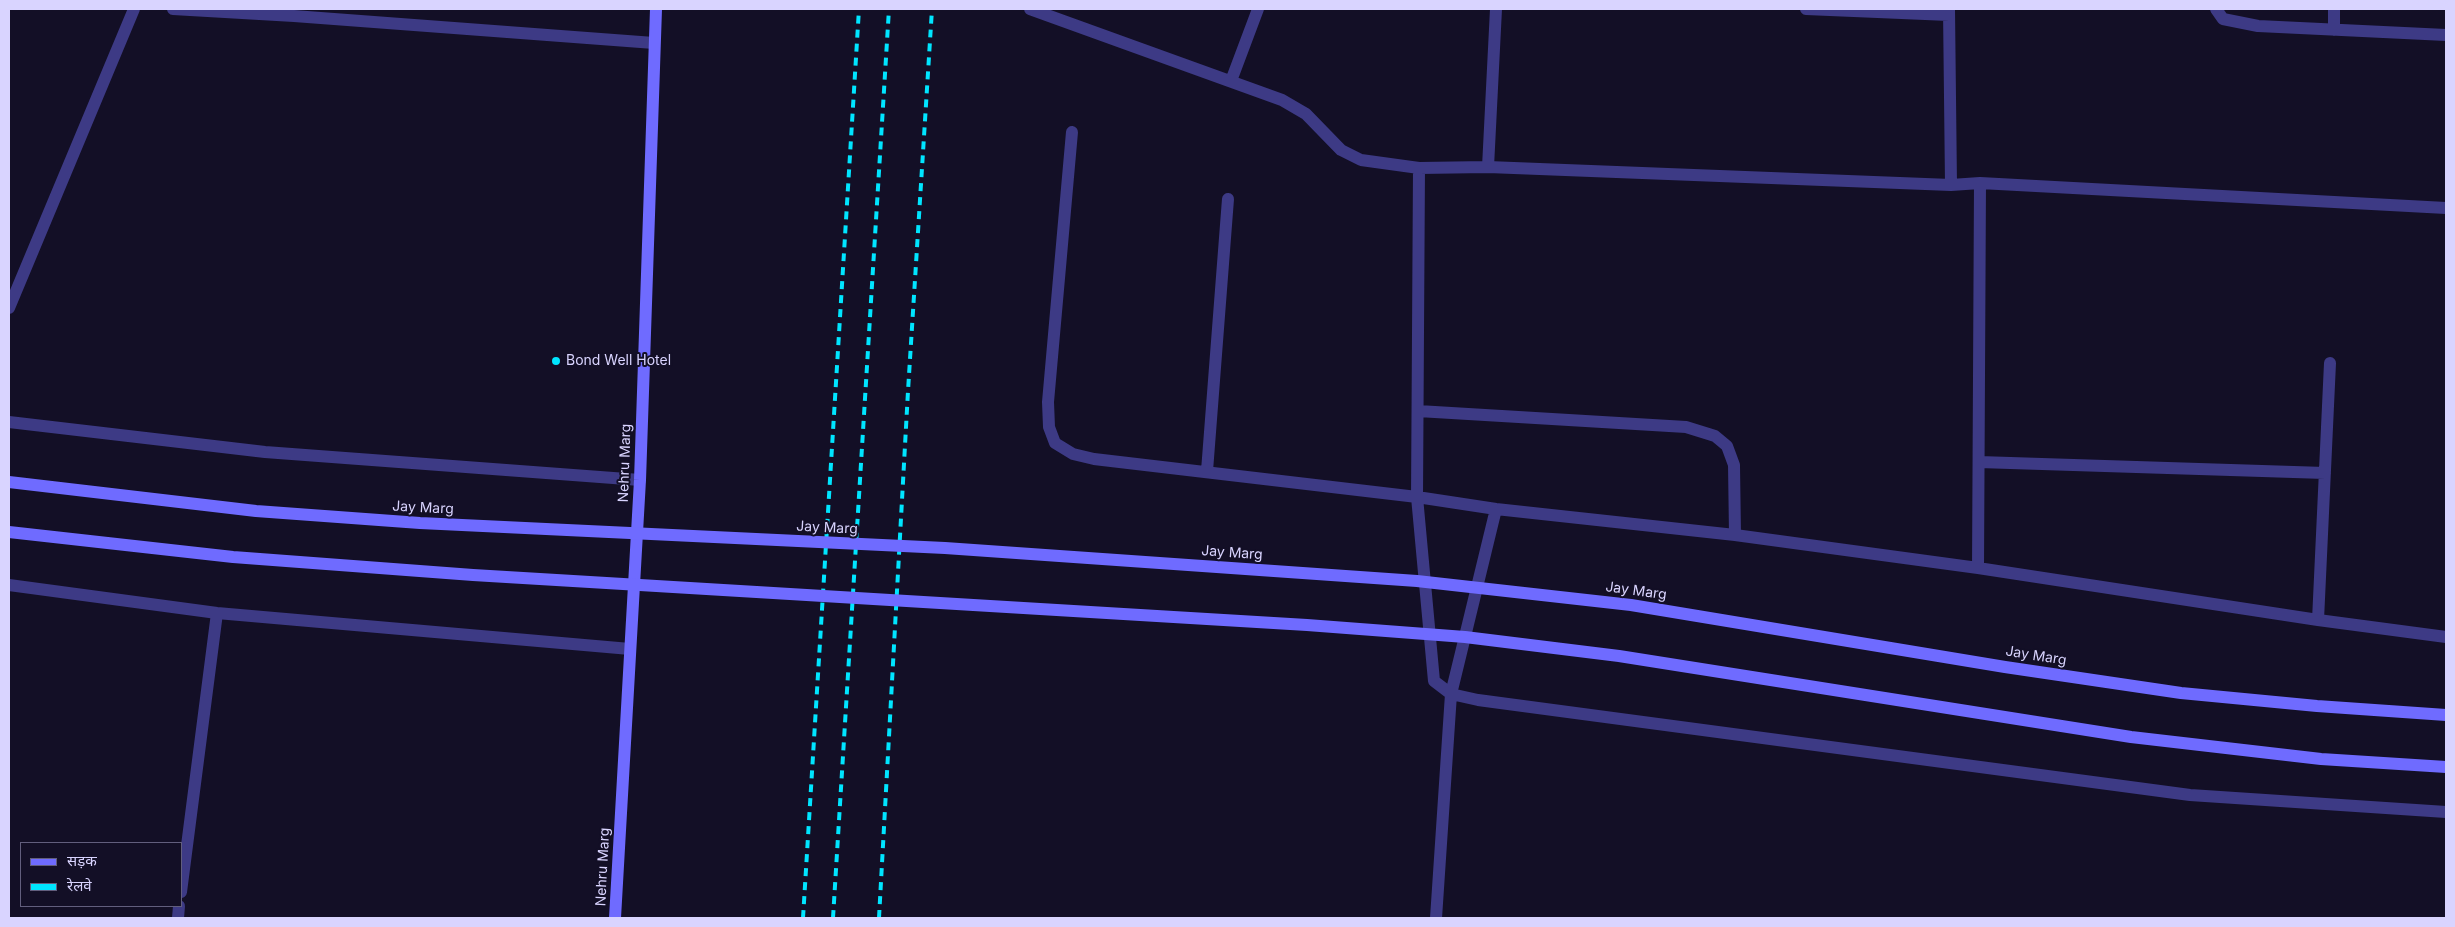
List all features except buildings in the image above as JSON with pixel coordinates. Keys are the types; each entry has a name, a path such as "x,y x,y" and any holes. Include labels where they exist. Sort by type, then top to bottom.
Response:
{"main road":[{"name":"Nehru Marg","path":"616,918 640,480 656,9"},
{"name":"Jay Marg","path":"9,482 256,511 420,523 945,548 1417,581 1632,605 2005,667 2182,693 2317,706 2446,715"},
{"path":"9,532 233,557 463,574 1267,622 1465,638 1619,656 2131,737 2321,758 2446,767"}],"street":[{"path":"9,308 134,9"},
{"path":"173,9 295,12 654,44"},
{"path":"1030,9 1282,100 1306,114 1341,150 1361,160 1419,168 1488,168 1951,185 1980,184 2446,208"},
{"path":"1231,81 1258,9"},
{"path":"1488,168 1496,9"},
{"path":"1806,9 1949,12 1951,185"},
{"path":"2216,9 2223,19 2258,26 2446,35"},
{"path":"2334,9 2334,30"},
{"path":"1072,132 1048,402 1049,427 1055,443 1073,454 1094,460 1207,471 1417,497 1496,509 1735,535 1978,568 2318,620 2446,637"},
{"path":"1419,168 1417,497 1434,681 1451,694 1498,702 2190,795 2446,812"},
{"path":"1978,568 1980,184"},
{"path":"1207,471 1228,199"},
{"path":"2318,620 2330,363"},
{"path":"1418,411 1686,427 1714,436 1727,446 1734,465 1735,535"},
{"path":"9,422 265,452 640,480"},
{"path":"1979,462 2325,472"},
{"path":"1436,918 1451,694 1496,509"},
{"path":"9,584 217,613 630,649"},
{"path":"182,884 217,613"}],"railway":[{"path":"803,918 859,9"},
{"path":"833,918 889,9"},
{"path":"879,918 908,391 932,9"}],"place":[{"name":"Bond Well Hotel","path":"556,361"}]}
